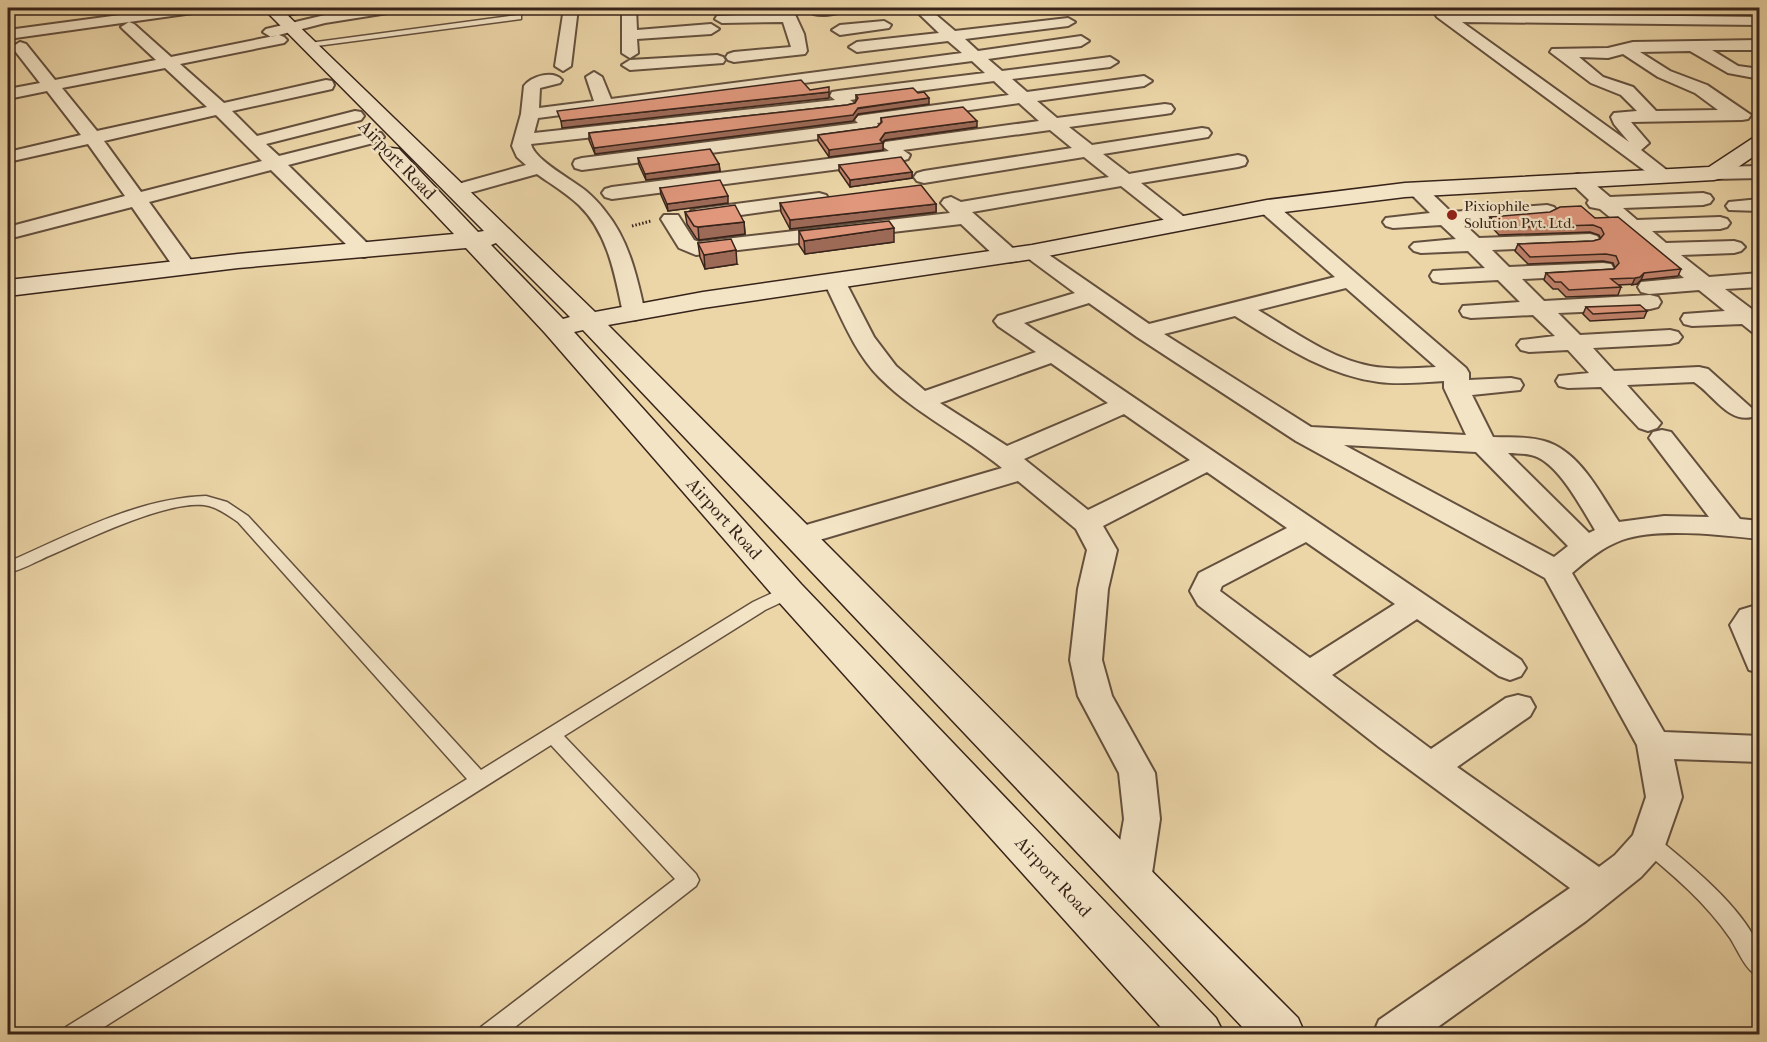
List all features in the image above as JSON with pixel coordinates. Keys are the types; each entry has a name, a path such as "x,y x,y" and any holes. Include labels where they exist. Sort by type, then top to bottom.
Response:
{"main road":[{"name":"Airport Road","path":"246,8 283,28 326,85 365,126 488,238 555,327 789,592 1199,1035"},
{"path":"283,28 458,190 488,238 589,321 1281,1035"},
{"path":"555,327 1032,252 1267,207 1416,189 1714,173 1754,151"},
{"path":"8,288 186,267 488,238"}],"street":[{"path":"8,35 200,8"},
{"path":"8,94 165,62 283,28 394,8"},
{"path":"571,8 559,73 533,85 530,114 522,140 524,153 590,205 608,228 623,262 634,313"},
{"path":"815,11 841,8"},
{"path":"920,8 1052,123 1181,224"},
{"path":"630,42 713,34 787,12 801,48 796,52 734,57"},
{"path":"1440,12 1509,12 1576,18 1760,21"},
{"path":"1440,12 1663,175"},
{"path":"1509,12 1532,32"},
{"path":"840,30 955,16"},
{"path":"1576,18 1595,35 1620,50 1664,74 1701,89 1729,110 1760,120"},
{"path":"1711,20 1755,46"},
{"path":"857,47 1068,22"},
{"path":"129,27 165,62 219,108 364,251"},
{"path":"630,42 713,34"},
{"path":"775,35 796,34"},
{"path":"530,114 819,78 1081,41"},
{"path":"1650,115 1627,91 1597,80 1576,62 1553,50 1755,46"},
{"path":"20,47 92,137 186,267"},
{"path":"1695,47 1734,70 1760,74"},
{"path":"522,140 843,100 998,76 1110,62"},
{"path":"594,77 604,104"},
{"path":"658,78 669,96"},
{"path":"819,78 896,150 921,182 962,212 1008,256"},
{"path":"582,164 868,124 1023,98 1144,81"},
{"path":"8,157 326,85"},
{"path":"612,193 896,150 1052,123 1165,109"},
{"path":"1628,149 1640,142 1619,118 1650,115 1742,115"},
{"path":"254,142 365,126"},
{"path":"8,233 274,163 365,126"},
{"path":"921,182 1087,150 1202,134"},
{"path":"836,196 663,220 686,244 696,249 962,212 1238,161"},
{"path":"458,190 540,167"},
{"path":"1714,173 1760,172"},
{"path":"1578,180 1661,250 1755,320"},
{"path":"1416,189 1574,342 1745,528"},
{"path":"1578,204 1703,199"},
{"path":"1736,206 1760,206"},
{"path":"1267,207 1350,280 1456,380 1483,444 1598,540"},
{"path":"1393,222 1447,220 1547,211"},
{"path":"1632,226 1720,223"},
{"path":"1421,247 1590,240"},
{"path":"1661,250 1734,247"},
{"path":"1032,252 1145,332 1305,435 1556,571 1654,745 1664,796 1649,843 1628,866 1599,888 1394,1035"},
{"path":"1440,276 1603,269"},
{"path":"1145,332 1350,280"},
{"path":"1471,311 1539,308 1649,294 1704,284 1760,280"},
{"path":"835,282 863,338 887,371 921,401 1014,464 1086,523 1098,540 1102,550 1094,589 1086,660 1095,696 1137,773 1142,819 1132,880"},
{"path":"1092,295 1006,321 1510,668"},
{"path":"1238,308 1326,358 1361,371 1391,376 1511,385"},
{"path":"1692,319 1755,320"},
{"path":"1529,345 1670,337"},
{"path":"921,401 1054,354"},
{"path":"1568,381 1699,374 1743,412"},
{"path":"799,537 1014,464 1126,404"},
{"path":"1305,435 1538,447 1555,455 1598,540"},
{"path":"1086,523 1209,461"},
{"path":"1556,571 1598,540 1630,528 1745,528"},
{"path":"1308,529 1210,580 1205,591 1209,598 1431,767 1599,888"},
{"path":"1308,675 1417,604"},
{"path":"1760,615 1751,618 1746,625 1760,662"},
{"path":"1431,767 1518,707"},
{"path":"1654,745 1760,749"}],"lane":[{"path":"283,28 327,8"},
{"path":"283,28 518,17"},
{"path":"8,568 161,506 205,501 222,506 243,519 480,781"},
{"path":"74,1035 759,606 789,592"},
{"path":"489,1035 689,880 552,736"},
{"path":"1649,843 1717,904 1744,938 1760,968"}],"building":[{"path":"801,80 810,90 829,87 829,92 561,121 557,111"},
{"path":"913,88 918,93 924,92 929,98 858,108 853,115 594,148 589,133 847,105 855,103 858,98 856,95"},
{"path":"963,107 977,121 885,133 880,140 883,143 829,150 818,135 877,127 882,122 881,118"},
{"path":"710,149 719,164 645,174 638,158"},
{"path":"901,157 912,172 850,180 839,165"},
{"path":"720,180 728,196 667,204 660,188"},
{"path":"921,185 936,204 790,220 780,203"},
{"path":"735,205 744,222 698,227 694,226 685,212"},
{"path":"1581,206 1595,218 1618,217 1681,269 1644,273 1635,278 1611,279 1621,287 1569,290 1561,282 1555,282 1546,273 1614,269 1619,263 1616,256 1606,254 1530,257 1518,244 1593,241 1600,239 1604,234 1601,228 1593,225 1502,228 1490,217 1550,212 1560,207"},
{"path":"889,221 894,228 804,241 799,231"},
{"path":"731,239 736,250 704,255 698,243"},
{"path":"1640,305 1647,311 1593,314 1586,307"}],"place":[{"name":"Pixiophile Solution Pvt. Ltd.","path":"1452,215"}]}
